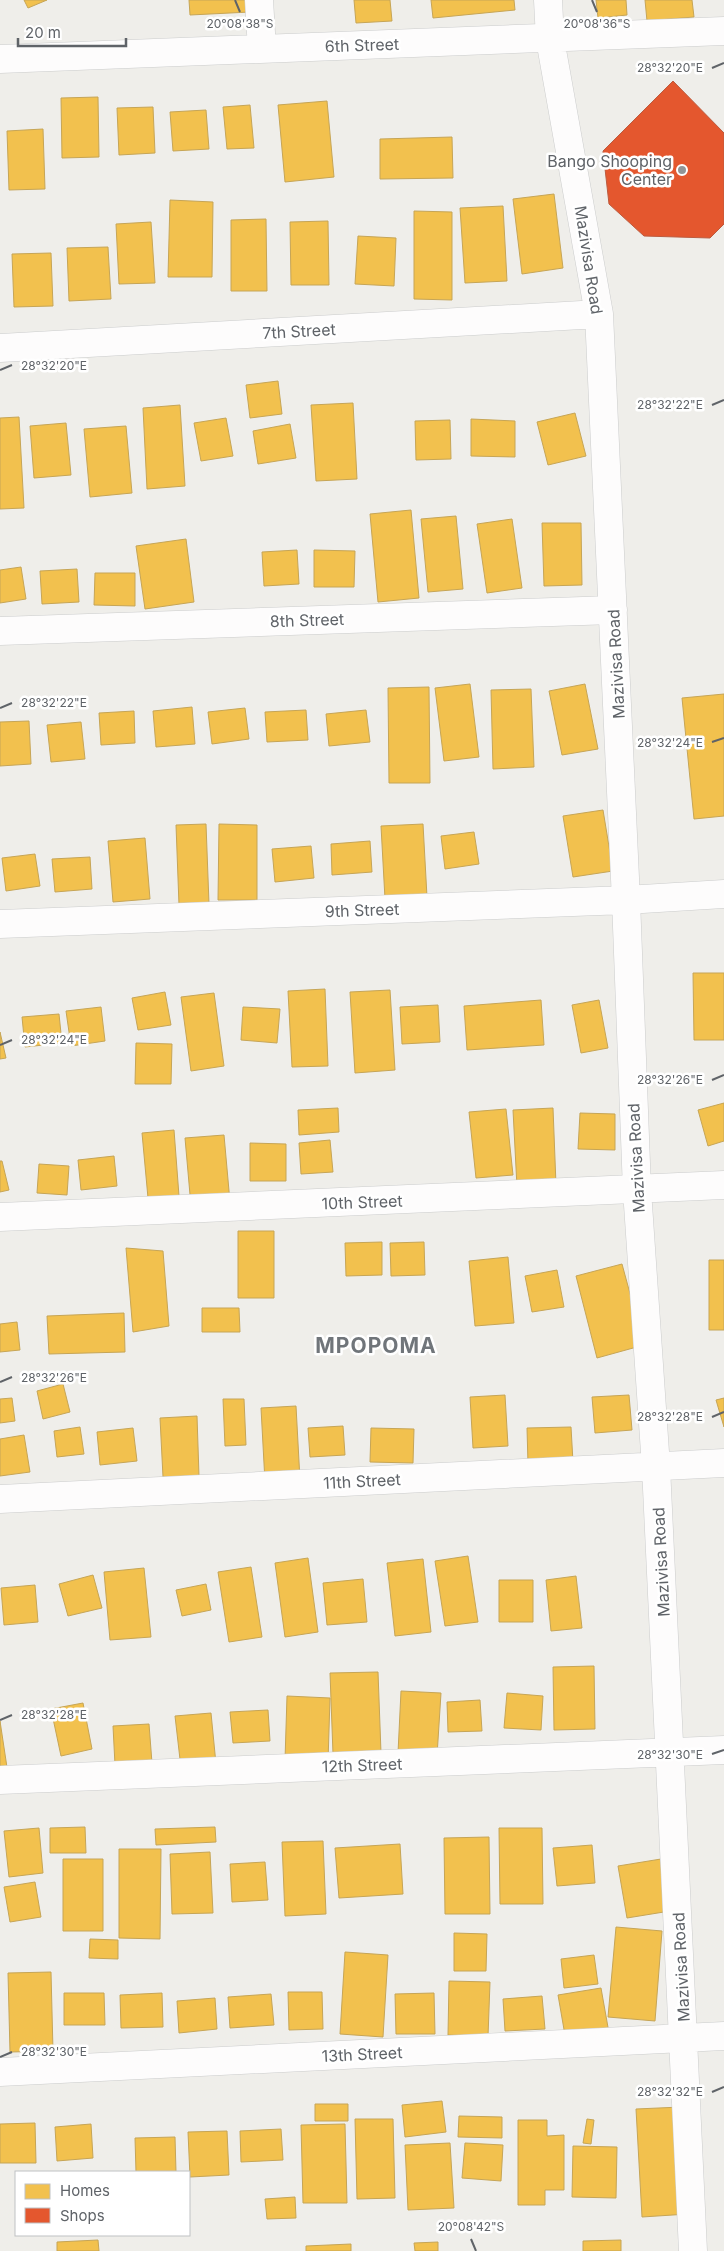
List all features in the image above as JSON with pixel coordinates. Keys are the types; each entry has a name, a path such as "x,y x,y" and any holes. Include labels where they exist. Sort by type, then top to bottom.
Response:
{"street":[{"path":"259,0 262,49"},
{"name":"Mazivisa Road","path":"548,0 550,39 599,314 614,610 637,1190 656,1467 693,2251"},
{"name":"6th Street","path":"0,60 724,31"},
{"name":"7th Street","path":"0,348 599,314"},
{"name":"8th Street","path":"0,631 614,610"},
{"name":"9th Street","path":"0,924 626,900 724,894"},
{"name":"10th Street","path":"0,1217 724,1185"},
{"name":"11th Street","path":"0,1498 724,1463"},
{"name":"12th Street","path":"0,1780 724,1750"},
{"name":"13th Street","path":"0,2072 724,2036"}],"building: Homes":[{"path":"24,0 47,0 28,8"},
{"path":"189,0 249,0 250,12 190,15"},
{"path":"354,0 390,0 392,21 356,23"},
{"path":"431,0 514,0 515,10 433,18"},
{"path":"596,0 626,0 627,15 598,18"},
{"path":"645,0 692,0 694,17 647,21"},
{"path":"98,97 99,157 62,158 61,98"},
{"path":"327,101 334,177 285,182 278,105"},
{"path":"250,105 254,148 227,149 223,107"},
{"path":"153,107 155,153 119,155 117,108"},
{"path":"206,110 209,149 173,151 170,112"},
{"path":"43,129 45,189 9,190 7,131"},
{"path":"452,137 453,178 380,179 380,139"},
{"path":"554,194 563,268 522,274 513,199"},
{"path":"170,200 213,202 212,277 168,277"},
{"path":"503,206 507,281 465,283 460,208"},
{"path":"414,211 452,212 452,300 414,299"},
{"path":"266,219 267,291 231,291 231,220"},
{"path":"328,221 329,285 291,285 290,222"},
{"path":"151,222 155,283 119,284 116,224"},
{"path":"358,236 396,238 394,286 355,284"},
{"path":"108,247 111,299 69,301 67,248"},
{"path":"51,253 53,306 14,307 12,254"},
{"path":"278,381 282,414 250,418 246,385"},
{"path":"353,403 357,479 316,481 311,405"},
{"path":"180,405 185,486 147,489 143,408"},
{"path":"575,413 586,456 548,465 537,422"},
{"path":"19,417 24,508 0,509 0,418"},
{"path":"226,418 233,456 201,461 194,423"},
{"path":"471,419 515,421 515,457 471,456"},
{"path":"450,420 451,459 416,460 415,421"},
{"path":"66,423 71,475 34,478 30,426"},
{"path":"290,424 296,458 258,464 253,431"},
{"path":"126,426 132,493 90,497 84,429"},
{"path":"411,510 419,598 378,602 370,514"},
{"path":"456,516 463,589 428,592 421,519"},
{"path":"512,519 522,588 487,593 477,524"},
{"path":"542,523 581,523 582,585 544,586"},
{"path":"186,539 194,602 145,609 136,546"},
{"path":"297,550 299,584 264,586 262,552"},
{"path":"314,550 355,551 354,587 314,587"},
{"path":"21,567 26,599 0,603 0,570"},
{"path":"77,569 79,602 42,604 40,571"},
{"path":"95,573 135,573 135,606 94,605"},
{"path":"470,684 479,757 444,761 435,688"},
{"path":"585,684 598,749 562,755 549,691"},
{"path":"429,687 430,783 389,783 388,688"},
{"path":"531,689 534,767 493,769 491,690"},
{"path":"724,694 724,816 694,819 682,698"},
{"path":"192,707 195,744 156,747 153,711"},
{"path":"245,708 249,739 212,744 208,712"},
{"path":"306,710 308,740 267,742 265,712"},
{"path":"366,710 370,742 329,746 326,714"},
{"path":"134,711 135,743 101,745 99,713"},
{"path":"29,721 31,764 0,766 0,722"},
{"path":"81,722 85,759 51,762 47,725"},
{"path":"603,810 613,871 573,877 563,816"},
{"path":"206,824 209,904 179,905 176,825"},
{"path":"219,824 257,825 257,900 218,900"},
{"path":"423,824 427,897 385,899 381,826"},
{"path":"474,832 479,864 445,869 441,836"},
{"path":"145,838 150,899 113,902 108,841"},
{"path":"370,841 372,872 332,875 331,844"},
{"path":"311,846 314,878 275,882 272,849"},
{"path":"35,854 40,886 6,891 2,858"},
{"path":"90,857 92,889 55,892 52,859"},
{"path":"693,973 724,973 724,1040 694,1040"},
{"path":"325,989 328,1066 292,1067 288,991"},
{"path":"390,990 395,1070 355,1073 350,992"},
{"path":"165,992 171,1025 138,1030 132,998"},
{"path":"214,993 224,1066 191,1071 181,997"},
{"path":"541,1000 544,1045 467,1050 464,1006"},
{"path":"599,1000 608,1048 581,1053 572,1005"},
{"path":"438,1005 440,1042 402,1044 400,1007"},
{"path":"101,1007 105,1041 71,1046 66,1011"},
{"path":"243,1007 280,1009 277,1043 241,1040"},
{"path":"59,1014 62,1043 25,1047 22,1017"},
{"path":"0,1032 6,1058 0,1059"},
{"path":"136,1043 172,1044 171,1084 135,1084"},
{"path":"724,1103 724,1141 708,1146 698,1110"},
{"path":"338,1108 339,1132 299,1135 298,1110"},
{"path":"553,1108 556,1185 517,1187 513,1110"},
{"path":"506,1109 513,1175 476,1178 469,1112"},
{"path":"580,1113 615,1114 615,1150 578,1149"},
{"path":"174,1130 179,1196 148,1198 142,1133"},
{"path":"224,1135 230,1202 191,1206 185,1138"},
{"path":"330,1140 333,1172 301,1174 299,1143"},
{"path":"250,1143 286,1144 286,1181 250,1181"},
{"path":"114,1156 117,1186 81,1190 78,1160"},
{"path":"0,1161 2,1161 9,1190 0,1192"},
{"path":"39,1164 69,1166 67,1195 37,1193"},
{"path":"238,1231 274,1231 274,1298 238,1298"},
{"path":"382,1242 382,1275 346,1276 345,1243"},
{"path":"424,1242 425,1275 391,1276 390,1243"},
{"path":"126,1248 163,1251 169,1326 133,1332"},
{"path":"508,1257 514,1323 475,1326 469,1261"},
{"path":"709,1260 724,1260 724,1330 709,1330"},
{"path":"622,1264 644,1345 597,1358 576,1276"},
{"path":"557,1270 564,1307 532,1312 525,1276"},
{"path":"202,1308 239,1308 240,1332 202,1332"},
{"path":"124,1313 125,1352 49,1354 47,1316"},
{"path":"17,1322 20,1350 0,1352 0,1324"},
{"path":"63,1384 70,1412 43,1419 37,1391"},
{"path":"505,1395 508,1446 473,1448 470,1397"},
{"path":"629,1395 632,1430 595,1433 592,1397"},
{"path":"12,1398 15,1421 0,1423 0,1399"},
{"path":"724,1398 724,1427 716,1400"},
{"path":"223,1399 244,1399 246,1445 225,1446"},
{"path":"296,1406 300,1480 265,1482 261,1408"},
{"path":"197,1416 199,1476 163,1477 160,1418"},
{"path":"343,1426 345,1455 310,1457 308,1428"},
{"path":"80,1427 84,1454 57,1457 54,1431"},
{"path":"571,1427 573,1462 528,1464 527,1428"},
{"path":"133,1428 137,1461 100,1465 97,1432"},
{"path":"371,1428 414,1429 413,1463 370,1462"},
{"path":"24,1435 30,1472 0,1476 0,1439"},
{"path":"468,1556 478,1622 445,1626 435,1561"},
{"path":"308,1558 318,1632 285,1637 275,1563"},
{"path":"423,1559 431,1632 395,1636 387,1563"},
{"path":"251,1567 262,1637 229,1642 218,1572"},
{"path":"144,1568 151,1637 110,1640 104,1572"},
{"path":"93,1575 102,1608 68,1616 59,1584"},
{"path":"576,1576 582,1628 551,1631 546,1580"},
{"path":"363,1579 367,1622 327,1625 323,1583"},
{"path":"499,1580 533,1580 533,1622 499,1622"},
{"path":"206,1584 211,1610 182,1616 176,1590"},
{"path":"35,1585 38,1622 4,1625 1,1588"},
{"path":"594,1666 595,1729 554,1730 553,1667"},
{"path":"378,1672 381,1753 333,1754 330,1673"},
{"path":"401,1691 441,1693 437,1756 398,1753"},
{"path":"507,1693 543,1696 541,1730 504,1728"},
{"path":"287,1696 330,1698 328,1762 285,1760"},
{"path":"480,1700 482,1731 448,1732 447,1702"},
{"path":"83,1703 92,1749 61,1756 51,1709"},
{"path":"268,1710 270,1741 233,1743 230,1712"},
{"path":"211,1713 216,1764 181,1768 175,1716"},
{"path":"0,1721 8,1774 0,1775"},
{"path":"149,1724 152,1763 115,1765 113,1726"},
{"path":"85,1827 86,1853 50,1853 50,1828"},
{"path":"215,1827 216,1842 156,1845 155,1829"},
{"path":"39,1828 43,1873 9,1877 4,1831"},
{"path":"499,1828 542,1828 543,1904 500,1904"},
{"path":"489,1837 490,1914 445,1914 444,1838"},
{"path":"323,1841 326,1914 285,1916 282,1842"},
{"path":"400,1844 403,1894 339,1898 335,1848"},
{"path":"592,1845 595,1883 557,1886 553,1848"},
{"path":"119,1849 161,1849 160,1939 119,1938"},
{"path":"210,1852 213,1913 172,1914 170,1854"},
{"path":"63,1859 103,1859 103,1931 63,1931"},
{"path":"661,1859 670,1911 627,1918 618,1866"},
{"path":"265,1862 268,1900 232,1902 230,1864"},
{"path":"35,1882 41,1917 10,1922 4,1887"},
{"path":"616,1927 662,1931 655,2021 608,2017"},
{"path":"454,1933 487,1934 486,1971 454,1971"},
{"path":"90,1939 118,1940 118,1959 89,1958"},
{"path":"345,1952 388,1955 383,2037 340,2034"},
{"path":"594,1955 598,1984 564,1988 561,1959"},
{"path":"51,1972 53,2051 10,2052 8,1973"},
{"path":"449,1981 490,1982 488,2037 448,2035"},
{"path":"601,1988 609,2033 566,2041 558,1995"},
{"path":"288,1992 322,1992 323,2029 289,2030"},
{"path":"64,1993 104,1993 105,2025 64,2025"},
{"path":"162,1993 163,2027 121,2028 120,1995"},
{"path":"434,1993 435,2034 396,2034 395,1994"},
{"path":"271,1994 274,2025 230,2028 228,1997"},
{"path":"542,1996 545,2029 505,2031 503,1999"},
{"path":"215,1998 217,2029 179,2033 177,2001"},
{"path":"442,2101 446,2132 405,2137 402,2105"},
{"path":"315,2104 348,2104 348,2121 315,2121"},
{"path":"681,2107 688,2214 642,2217 636,2109"},
{"path":"459,2116 502,2117 502,2138 458,2137"},
{"path":"355,2119 393,2119 395,2198 357,2199"},
{"path":"587,2119 594,2120 591,2144 583,2143"},
{"path":"518,2120 547,2120 547,2136 564,2135 564,2190 545,2190 545,2205 518,2205"},
{"path":"35,2123 36,2163 0,2163 0,2124"},
{"path":"91,2124 93,2158 57,2161 55,2127"},
{"path":"345,2124 347,2203 303,2203 301,2125"},
{"path":"281,2129 283,2160 241,2162 240,2131"},
{"path":"227,2131 229,2175 190,2177 188,2132"},
{"path":"175,2137 176,2171 136,2171 135,2138"},
{"path":"450,2143 454,2208 408,2210 405,2145"},
{"path":"465,2143 503,2145 501,2181 462,2178"},
{"path":"573,2146 617,2147 616,2198 572,2197"},
{"path":"295,2197 296,2218 267,2219 265,2199"},
{"path":"98,2240 99,2251 57,2251 57,2242"},
{"path":"621,2240 621,2251 583,2251 583,2241"},
{"path":"438,2242 438,2251 415,2251 414,2243"},
{"path":"351,2244 351,2251 306,2251 306,2246"}],"building: Shops":[{"path":"673,81 724,133 724,224 710,238 644,236 609,204 603,151"}],"place":[{"name":"Bango Shooping Center","path":"682,170"}],"district":[{"name":"MPOPOMA","path":"376,1346"}]}
